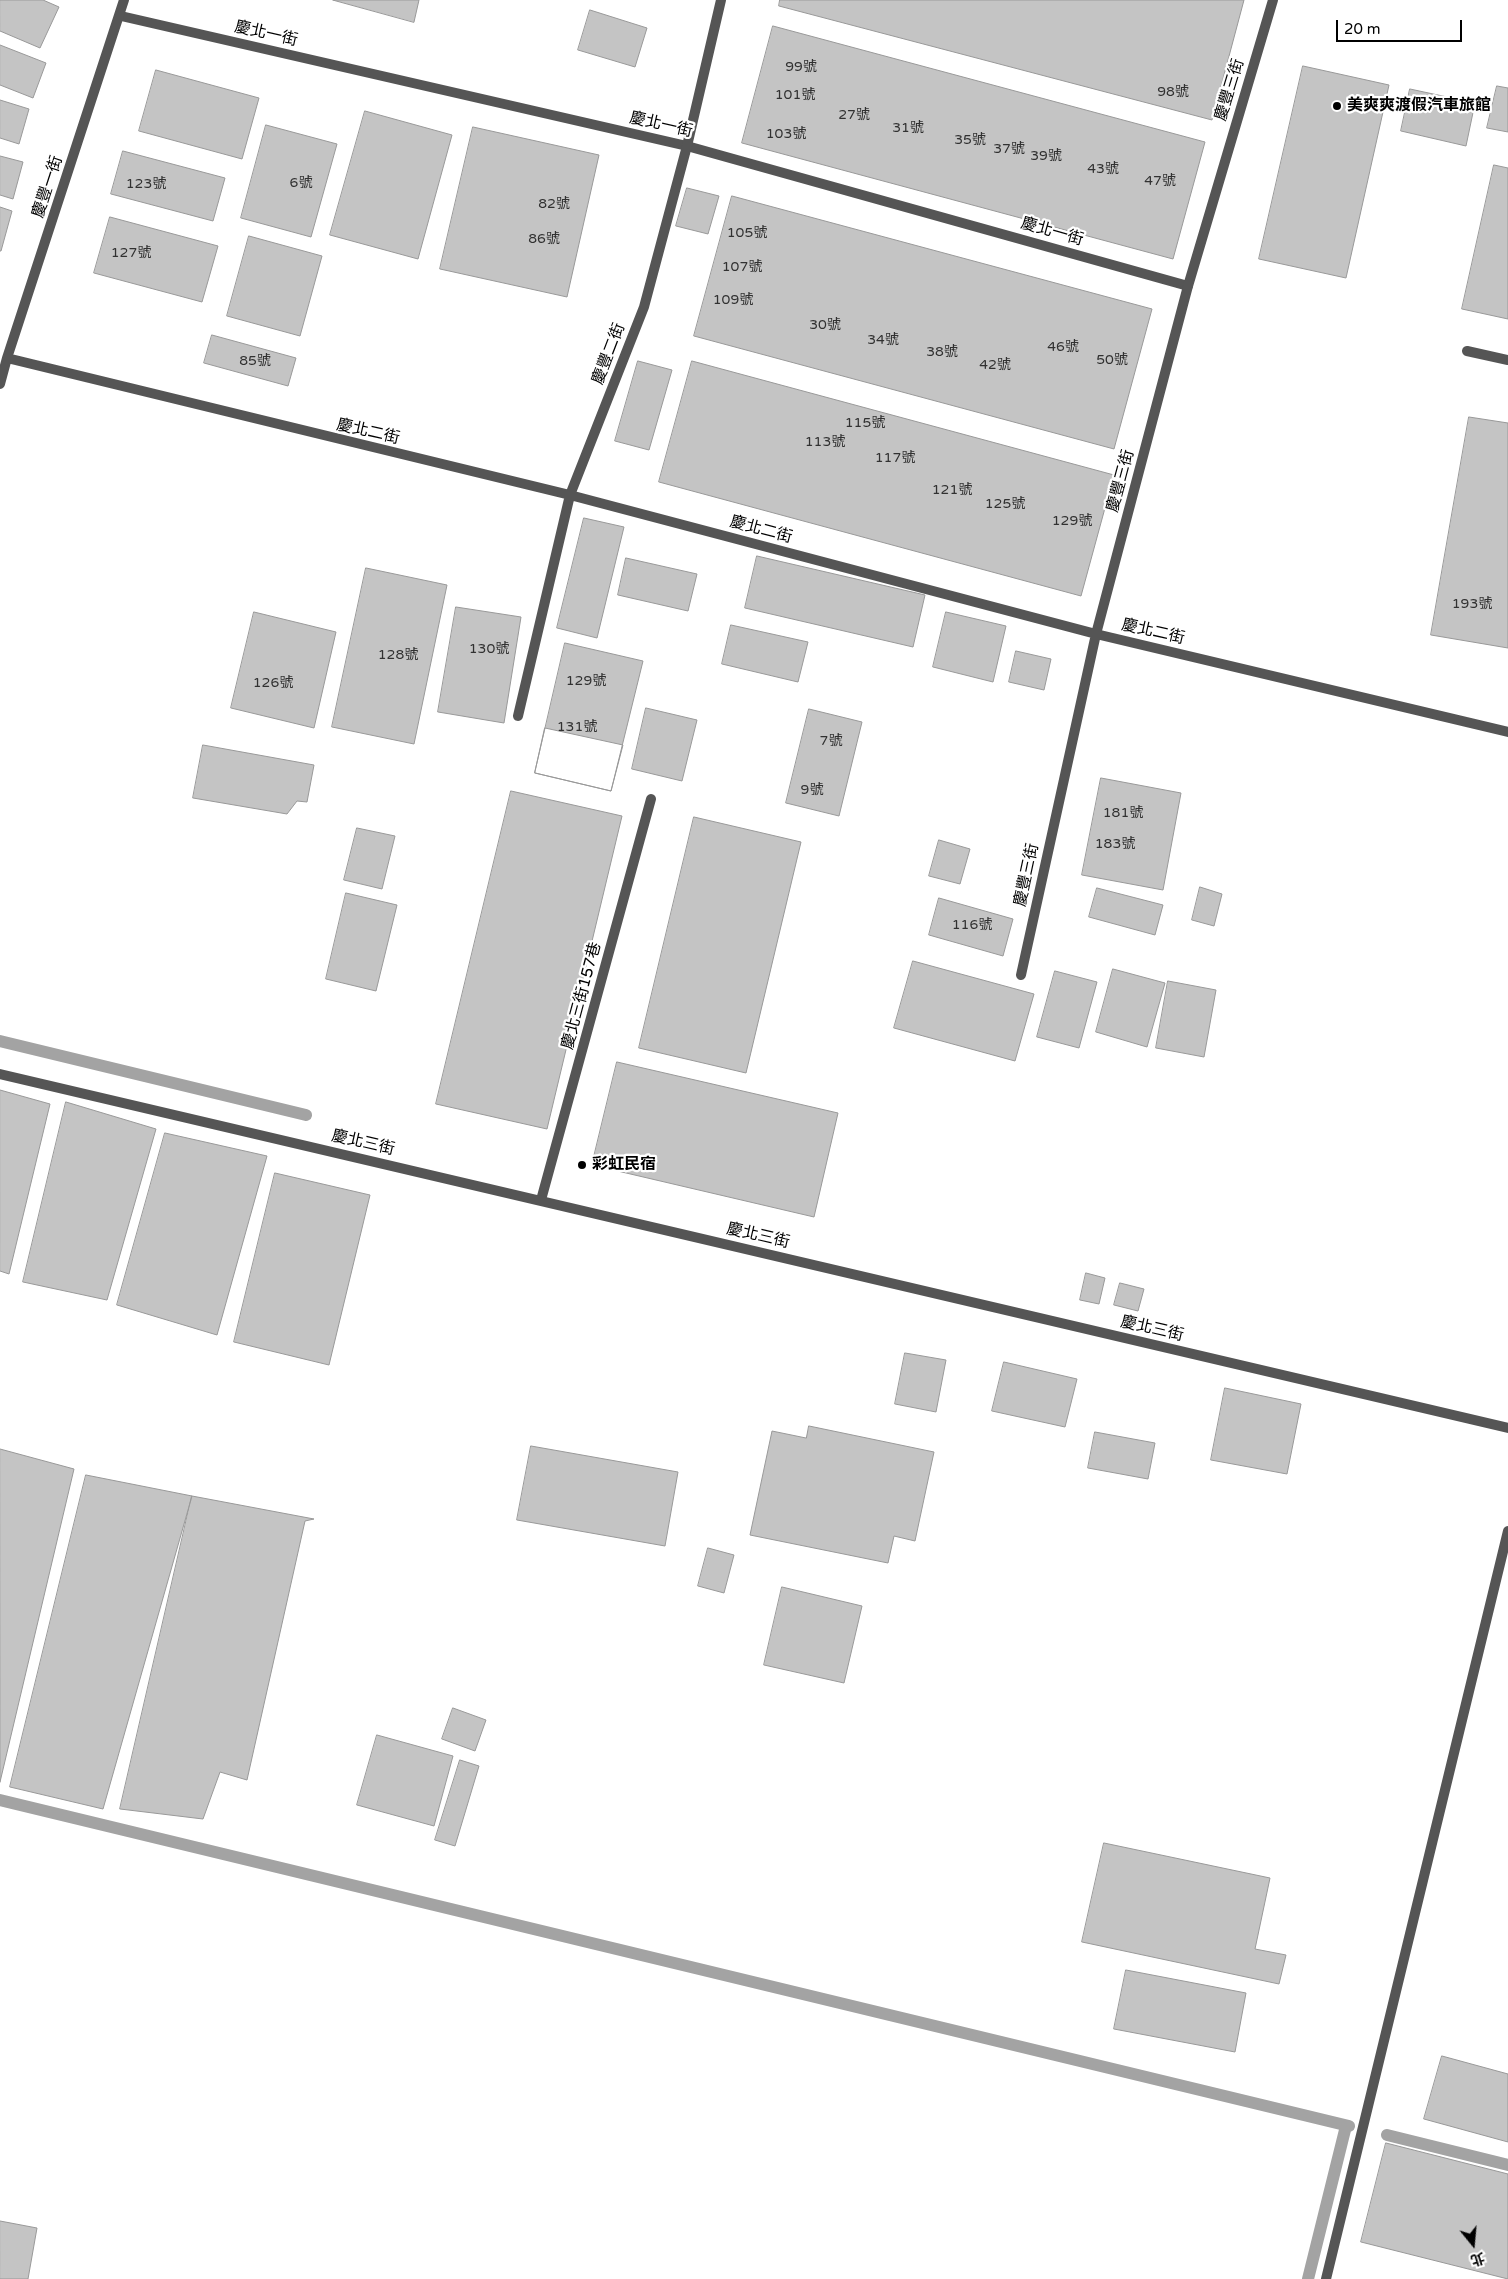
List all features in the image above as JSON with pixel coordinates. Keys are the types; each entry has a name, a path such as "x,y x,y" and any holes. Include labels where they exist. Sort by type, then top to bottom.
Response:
{"street":[{"name":"慶豐一街","path":"0,384 124,0"},
{"name":"慶豐二街","path":"518,716 570,495 644,307 687,146 721,0"},
{"name":"慶豐三街","path":"1021,975 1096,634 1188,286 1273,0"},
{"name":"慶北一街","path":"120,16 687,146 1188,286"},
{"path":"1467,351 1508,360"},
{"name":"慶北二街","path":"7,358 286,428 570,495 1096,634 1508,732"},
{"name":"慶北三街157巷","path":"541,1200 651,799"},
{"name":"慶北三街","path":"0,1074 1508,1428"},
{"path":"1326,2279 1508,1531"}],"building":[{"path":"0,0 43,0 59,7 40,48 0,31"},
{"path":"333,0 419,0 414,22"},
{"path":"780,0 1244,0 1212,120 779,6"},
{"path":"590,10 647,28 635,67 578,50"},
{"path":"773,26 1205,142 1173,259 742,143"},
{"path":"0,45 46,63 33,98 0,85"},
{"path":"1303,66 1389,85 1346,278 1259,259"},
{"path":"156,70 259,98 242,159 139,131"},
{"path":"1497,86 1508,88 1508,132 1487,128"},
{"path":"1410,89 1475,103 1466,146 1401,131"},
{"path":"0,100 29,109 19,144 0,138"},
{"path":"365,111 452,135 418,259 330,235"},
{"path":"266,125 337,144 311,237 241,218"},
{"path":"473,127 599,155 567,297 440,269"},
{"path":"123,151 225,178 213,221 111,194"},
{"path":"0,156 23,162 13,199 0,195"},
{"path":"1494,165 1508,168 1508,319 1462,309"},
{"path":"687,188 719,196 708,234 676,226"},
{"path":"732,196 1152,309 1114,449 694,336"},
{"path":"0,207 12,211 1,251 0,251"},
{"path":"110,217 218,246 202,302 94,273"},
{"path":"249,236 322,256 300,336 227,316"},
{"path":"212,335 296,358 288,386 204,363"},
{"path":"638,361 672,370 649,450 615,441"},
{"path":"692,361 1114,475 1081,596 659,482"},
{"path":"1469,417 1508,423 1508,648 1431,635"},
{"path":"584,518 624,527 597,638 557,628"},
{"path":"757,556 925,595 913,647 745,608"},
{"path":"626,558 697,574 688,611 618,595"},
{"path":"366,568 447,585 414,744 332,727"},
{"path":"456,607 521,617 504,723 438,712"},
{"path":"254,612 336,632 314,728 231,708"},
{"path":"946,612 1006,626 993,682 933,667"},
{"path":"731,625 808,642 798,682 722,664"},
{"path":"565,643 643,661 611,791 535,773"},
{"path":"1016,651 1051,659 1044,690 1009,682"},
{"path":"646,708 697,720 682,781 632,769"},
{"path":"809,709 862,722 839,816 786,803"},
{"path":"545,728 623,745 611,791 535,773"},
{"path":"203,745 314,765 307,802 297,801 287,814 193,798"},
{"path":"1101,778 1181,793 1163,890 1082,875"},
{"path":"511,791 622,816 547,1129 436,1104"},
{"path":"694,817 801,842 746,1073 639,1048"},
{"path":"357,828 395,836 382,889 344,880"},
{"path":"939,840 970,849 960,884 929,876"},
{"path":"1200,887 1222,894 1214,926 1192,920"},
{"path":"1097,888 1163,905 1155,935 1089,917"},
{"path":"346,893 397,905 376,991 326,979"},
{"path":"939,898 1013,919 1003,956 929,935"},
{"path":"913,961 1034,994 1015,1061 894,1028"},
{"path":"1113,969 1165,983 1147,1047 1096,1032"},
{"path":"1055,971 1097,982 1079,1048 1037,1037"},
{"path":"1168,981 1216,990 1204,1057 1156,1048"},
{"path":"617,1062 838,1113 814,1217 592,1165"},
{"path":"0,1090 50,1104 9,1274 0,1271"},
{"path":"66,1102 156,1129 107,1300 23,1282"},
{"path":"165,1133 267,1156 217,1335 117,1305"},
{"path":"275,1173 370,1195 329,1365 234,1342"},
{"path":"1086,1273 1105,1278 1099,1304 1080,1300"},
{"path":"1120,1283 1144,1289 1138,1311 1114,1305"},
{"path":"905,1353 946,1360 936,1412 895,1404"},
{"path":"1004,1362 1077,1379 1065,1427 992,1411"},
{"path":"1225,1388 1301,1404 1287,1474 1211,1460"},
{"path":"809,1426 934,1452 915,1541 894,1536 888,1563 750,1535 772,1431 806,1438"},
{"path":"1095,1432 1155,1443 1148,1479 1088,1468"},
{"path":"531,1446 678,1472 665,1546 517,1520"},
{"path":"0,1449 74,1469 0,1782"},
{"path":"86,1475 192,1496 103,1809 10,1787"},
{"path":"192,1496 314,1519 305,1521 247,1780 220,1772 203,1819 120,1809"},
{"path":"708,1548 734,1555 724,1593 698,1586"},
{"path":"782,1587 862,1606 844,1683 764,1665"},
{"path":"453,1708 486,1720 475,1751 442,1739"},
{"path":"377,1735 453,1756 434,1826 357,1805"},
{"path":"460,1760 479,1766 455,1846 435,1840"},
{"path":"1104,1843 1270,1878 1255,1949 1286,1955 1279,1984 1082,1942"},
{"path":"1126,1970 1246,1993 1235,2052 1114,2029"},
{"path":"1442,2056 1508,2074 1508,2142 1424,2119"},
{"path":"1386,2143 1508,2174 1508,2279 1361,2242"},
{"path":"0,2221 37,2228 28,2279 0,2279"}],"waterway":[{"path":"0,1041 306,1115"},
{"path":"0,1800 1349,2126"},
{"path":"1308,2279 1346,2126"},
{"path":"1387,2135 1508,2165"}],"place":[{"name":"美爽爽渡假汽車旅館","path":"1337,106"},
{"name":"彩虹民宿","path":"582,1165"}]}
